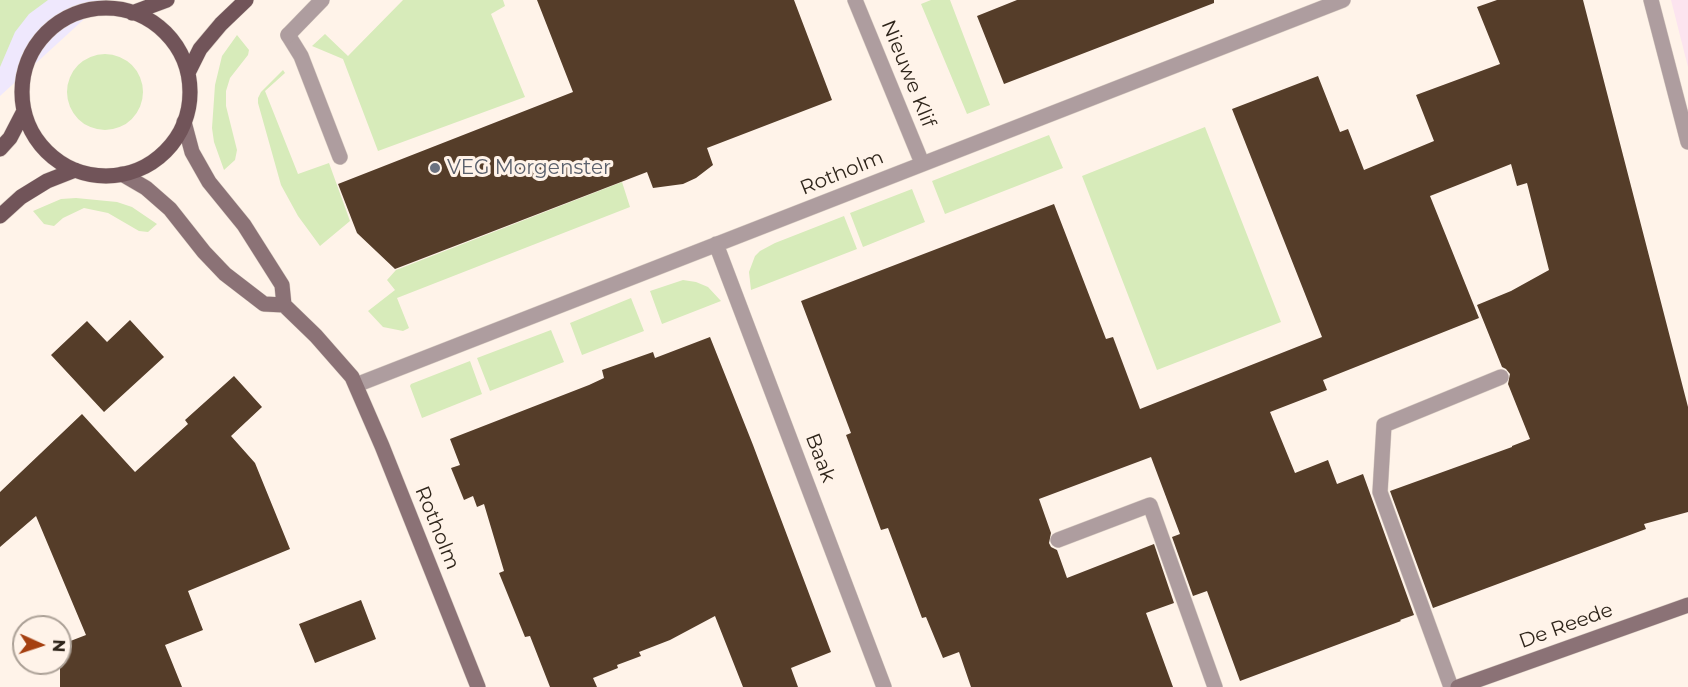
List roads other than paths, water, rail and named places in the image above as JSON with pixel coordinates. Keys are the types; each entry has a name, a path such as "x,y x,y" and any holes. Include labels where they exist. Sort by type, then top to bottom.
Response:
{"main road":[{"path":"132,13 167,0"},
{"path":"188,73 200,49 221,24 246,0"},
{"path":"111,9 132,13 152,22 168,36 180,53 188,73 189,98 184,122 178,135 160,157 136,171 99,176 75,170 58,160 43,147 31,130 24,111 22,88 27,67 36,47 50,30 68,17 89,10 111,9"},
{"path":"0,149 10,138 24,111"},
{"path":"0,216 21,197 46,181 75,170"}],"street":[{"path":"322,0 288,35 301,56 340,157"},
{"name":"Nieuwe Klif","path":"855,0 922,163"},
{"name":"Rotholm","path":"356,385 1343,0"},
{"path":"1651,0 1688,142"},
{"path":"184,122 192,152 209,182 244,225 282,285 284,305"},
{"name":"Rotholm","path":"122,174 146,188 171,209 204,252 225,274 264,304 284,305 316,336 352,377 382,446 477,687"},
{"name":"Baak","path":"716,244 884,687"},
{"path":"1451,687 1380,492 1384,425 1501,377"},
{"path":"1058,540 1150,505 1215,687"},
{"name":"De Reede","path":"1458,687 1688,605"}],"place":[{"name":"VEG Morgenster","path":"435,168"}]}
